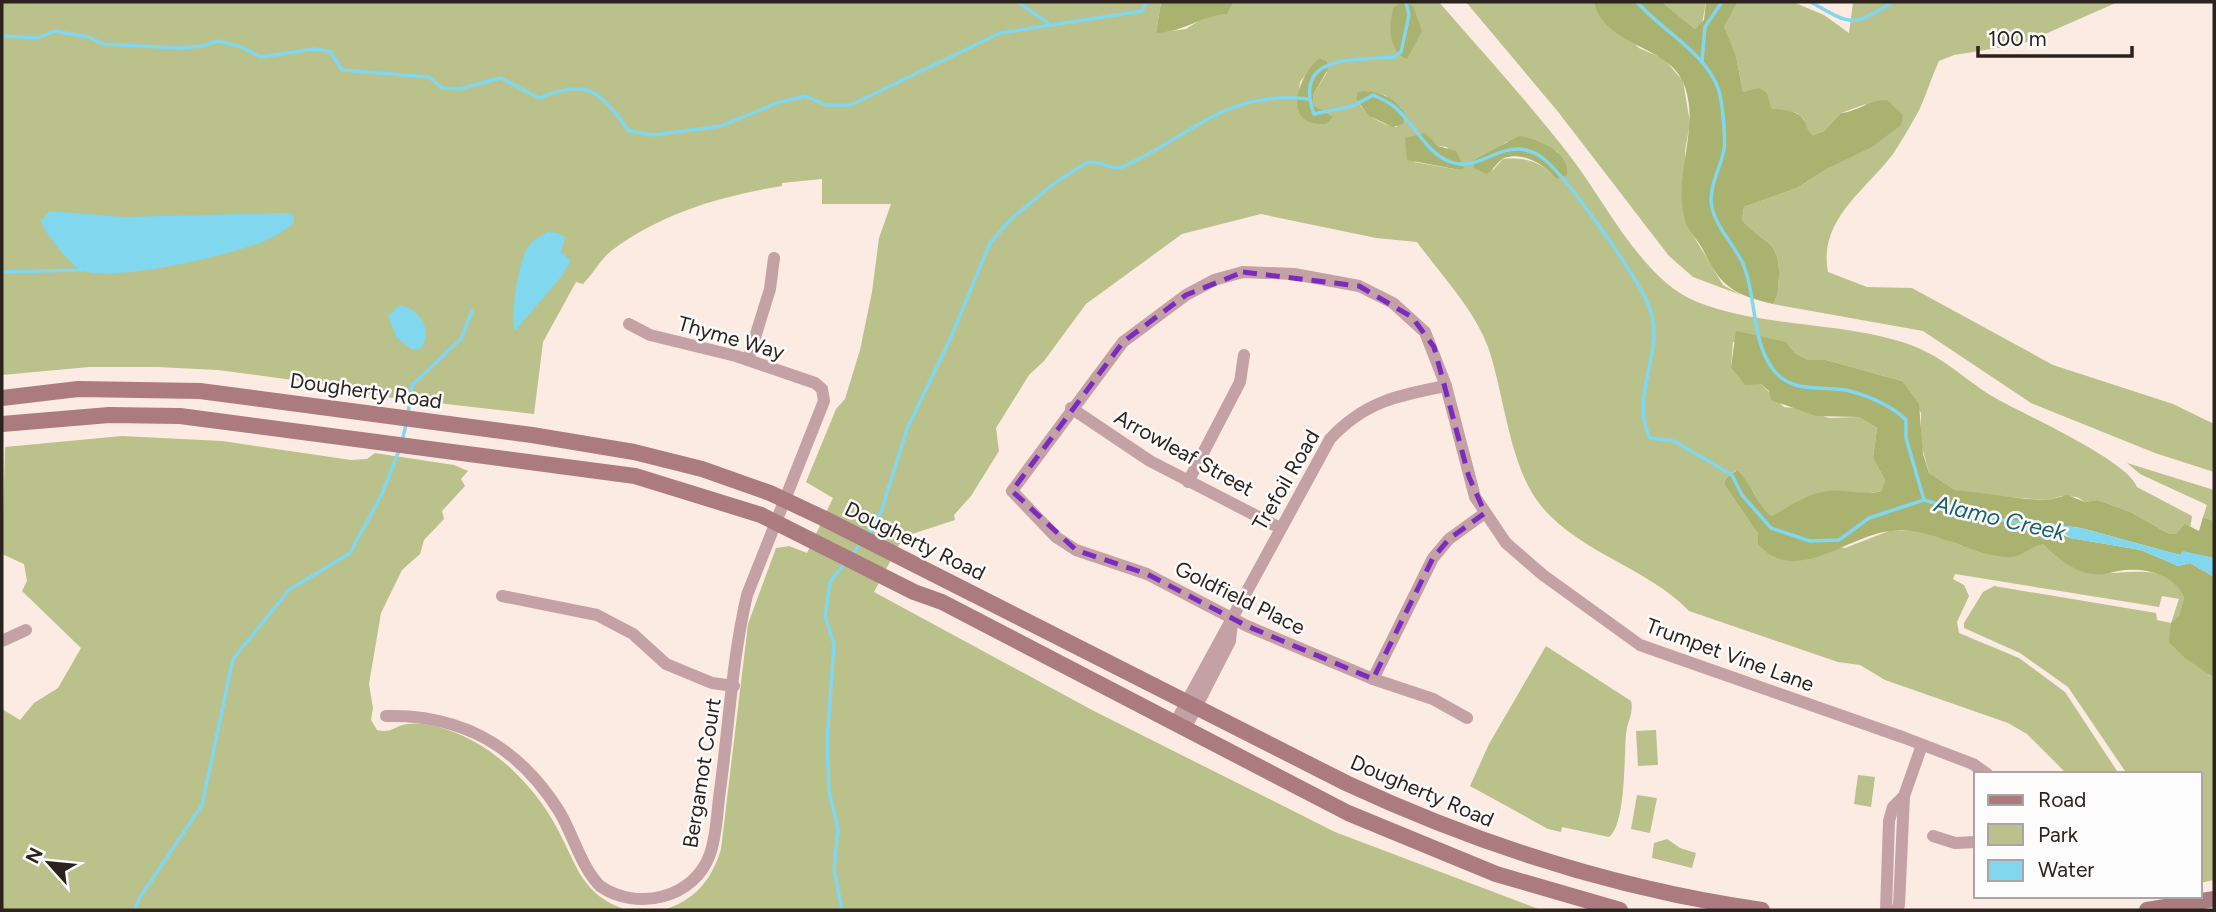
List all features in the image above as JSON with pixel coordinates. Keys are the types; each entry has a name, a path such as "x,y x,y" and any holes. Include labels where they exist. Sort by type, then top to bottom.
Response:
{"main road":[{"name":"Dougherty Road","path":"2,398 78,389 159,388 443,423 634,452 702,470 784,500 823,518 1346,782 1481,841 1635,887 1762,910"},
{"name":"Dougherty Road","path":"2,424 109,415 180,416 635,476 707,496 776,523 942,602 1348,813 1413,843 1496,874 1620,910"},
{"path":"2147,910 2214,899"}],"street":[{"path":"748,360 770,289 774,258"},
{"name":"Trumpet Vine Lane","path":"1012,491 1071,408 1123,342 1153,317 1214,280 1243,272 1294,274 1371,290 1412,317 1425,332 1434,347 1446,386 1469,477 1485,513 1506,543 1544,575 1640,645 1922,745 1973,764 1984,772"},
{"name":"Thyme Way","path":"629,324 650,335 748,360 815,383 822,389"},
{"path":"1188,482 1240,382 1244,355"},
{"name":"Trefoil Road","path":"1180,726 1230,641 1233,619 1322,450 1346,422 1366,408 1397,396 1446,386"},
{"name":"Bergamot Court","path":"386,716 446,720 491,741 533,779 558,810 598,884 627,901 654,903 670,899 689,888 698,878 712,850 740,626 747,595 824,401 822,389"},
{"name":"Arrowleaf Street","path":"1071,408 1123,444 1188,482 1280,527"},
{"name":"Goldfield Place","path":"1012,491 1056,537 1076,550 1147,574 1233,619 1373,679 1433,699 1467,718"},
{"path":"1373,679 1433,558 1449,539 1485,513"},
{"path":"502,596 597,615 633,634 666,664 712,683 734,687"},
{"path":"2,642 26,630"},
{"path":"1896,910 1900,894 1904,796 1922,745"},
{"path":"1886,910 1889,821 1894,807 1904,796"},
{"path":"1933,835 1955,843 1974,842"}],"highlighted area":[{"path":"1243,272 1359,286 1412,317 1434,347 1469,477 1485,513 1449,539 1433,558 1373,679 1247,626 1147,574 1076,550 1012,491 1123,342 1186,295"}],"green space":[{"path":"2,2 1161,2 1156,33 1186,29 1208,15 1227,14 1234,2 1439,2 1573,160 1627,240 1660,277 1678,292 1697,302 1745,316 1871,334 1923,350 1990,395 2114,463 2137,487 2192,516 2190,529 2188,525 2176,534 2169,534 2131,512 2097,500 2085,502 2077,497 2061,496 2048,500 1972,494 1955,490 1929,473 1921,444 1921,413 1902,381 1826,360 1808,360 1795,353 1786,342 1733,342 1731,367 1761,384 1784,407 1803,409 1829,418 1859,417 1877,428 1873,458 1885,480 1883,491 1855,495 1829,491 1772,516 1736,470 1726,478 1724,484 1758,534 1845,548 1889,531 1926,531 1962,546 2043,544 2062,560 2084,571 2154,573 2167,577 2177,585 2184,598 2179,617 2209,675 2214,678 2214,880 2202,883 2202,772 2126,772 2068,687 2020,653 1964,628 1964,623 1983,592 1994,586 2156,613 2157,620 2171,623 2179,599 2162,596 2159,607 1955,574 1953,579 1964,585 1969,596 1957,622 1959,633 2019,658 2065,692 2118,772 2065,772 2027,734 2008,723 1885,680 1860,665 1838,662 1689,611 1654,583 1576,537 1542,507 1531,491 1515,452 1494,366 1482,333 1466,306 1417,242 1376,238 1261,214 1182,234 1086,304 1044,361 1029,375 996,428 999,451 971,496 954,515 955,520 903,537 874,592 1092,710 1335,832 1541,910 663,910 684,901 700,888 707,880 721,849 748,624 776,548 789,546 807,553 833,498 806,482 836,409 845,399 860,350 872,292 879,238 891,204 822,204 822,179 782,183 782,186 714,201 650,226 611,251 583,284 576,282 543,342 534,414 367,395 352,388 218,370 89,367 2,375","holes":["1319,58 1327,72 1313,95 1317,109 1297,105 1300,82","1365,91 1385,95 1402,109 1397,127 1384,124 1364,110 1356,99","1429,138 1438,146 1447,147 1460,170 1414,162","1537,141 1558,152 1556,179 1539,164 1526,160 1503,159 1493,170 1474,160 1497,150 1506,142"]},
{"path":"1161,2 1234,2 1227,14 1156,33"},
{"path":"1403,2 1413,6 1422,31 1407,59 1396,50 1390,29 1394,7"},
{"path":"1466,2 1594,2 1639,48 1664,59 1683,81 1690,123 1685,151 1687,225 1723,285 1741,295 1693,277 1669,256 1559,113"},
{"path":"1594,2 1662,2 1695,29 1704,20 1706,2 1738,2 1724,27 1736,56 1743,92 1759,88 1767,93 1771,108 1798,114 1813,135 1824,131 1841,113 1875,101 1887,100 1903,115 1901,125 1872,147 1830,167 1797,188 1744,207 1742,220 1769,243 1777,255 1779,277 1773,304 1747,297 1729,287 1715,272 1687,226 1682,208 1682,190 1690,117 1683,82 1664,60 1610,28 1600,17"},
{"path":"1662,2 1706,2 1702,24 1695,29"},
{"path":"1738,2 1793,2 1824,15 1849,33 1853,3 1844,2 2118,2 2022,44 1954,55 1939,61 1924,100 1893,154 1846,207 1837,222 1830,237 1828,272 1867,287 1912,288 2053,365 2173,404 2214,424 2214,472 2155,453 2031,403 1923,331 1773,304 1779,277 1777,255 1769,243 1742,220 1744,207 1797,188 1830,167 1866,104 1841,113 1824,131 1813,135 1807,131 1804,119 1797,113 1771,108 1749,91 1743,92 1736,56 1725,35 1724,27"},
{"path":"1319,58 1327,62 1328,69 1313,95 1314,106 1333,117 1326,124 1312,123 1303,117 1298,109 1297,99 1304,77"},
{"path":"1365,91 1393,100 1405,114 1403,124 1393,127 1369,116 1356,99 1358,92"},
{"path":"1425,133 1438,146 1456,151 1464,168 1460,170 1407,160 1405,138"},
{"path":"1519,136 1535,140 1559,153 1567,167 1567,175 1556,179 1540,164 1519,156 1504,158 1487,174 1474,168 1474,160"},
{"path":"1736,331 1786,342 1795,353 1808,360 1826,360 1902,381 1919,404 1923,454 1929,473 1955,490 2027,499 2048,500 2067,495 2085,502 2097,500 2131,512 2169,534 2176,534 2185,524 2199,531 2203,517 2214,521 2214,558 2183,552 2180,555 2081,528 2034,522 2070,538 2141,550 2178,566 2190,563 2214,577 2214,678 2185,658 2169,642 2171,623 2179,616 2184,598 2168,579 2151,572 2134,570 2092,574 2066,563 2043,544 2009,557 1907,531 1874,534 1805,560 1788,561 1773,556 1758,544 1758,534 1724,484 1726,478 1737,470 1772,516 1812,495 1827,491 1882,491 1885,480 1873,458 1877,428 1859,417 1816,416 1771,400 1769,391 1761,384 1745,385 1731,367"},
{"path":"122,436 222,441 351,460 367,459 375,453 454,465 468,471 461,479 465,486 442,511 444,519 424,540 420,554 402,570 381,613 369,684 373,708 371,720 377,730 382,731 415,723 441,728 473,741 498,757 521,778 550,815 582,878 599,896 626,910 2,910 2,709 20,720 34,703 58,688 81,648 22,591 27,581 24,564 2,554 5,447"},
{"path":"2127,463 2214,490 2214,521 2203,517 2207,505 2140,474"},
{"path":"1546,646 1631,701 1619,819 1609,837 1562,827 1561,832 1548,829 1470,786 1489,744"},
{"path":"1656,730 1658,765 1638,766 1636,731"},
{"path":"1858,775 1875,777 1871,807 1854,804"},
{"path":"1637,795 1657,798 1650,833 1631,829"},
{"path":"1667,839 1680,848 1696,853 1692,868 1652,858 1654,843"}],"water":[{"path":"50,211 123,217 289,213 294,216 294,223 271,238 229,253 144,270 96,273 76,267 52,240 41,220"},
{"path":"547,232 565,237 561,253 571,260 562,276 515,331 514,302 525,252 537,238"},
{"path":"400,305 413,311 423,322 426,335 420,349 411,349 396,337 388,315"},
{"path":"2034,522 2081,528 2180,555 2183,551 2214,558 2214,577 2190,563 2178,566 2141,550 2070,538 2064,533 2033,528"}],"waterway":[{"path":"1018,2 1048,23"},
{"path":"2,36 38,38 54,31 89,37 103,44 179,48 203,46 218,41 241,47 261,57 313,49 330,51 342,70 429,77 442,88 459,89 501,78 539,98 570,89 582,89 601,98 629,131 654,135 721,126 777,103 805,96 826,105 851,105 1000,33 1142,11 1147,2"},
{"path":"1406,2 1409,15 1401,52 1394,57 1346,61 1319,70 1312,80 1310,94 1314,114 1353,106 1373,95 1399,111 1432,150 1448,161 1467,164 1511,149 1533,152 1544,159 1604,232 1634,278 1651,312 1653,344 1643,407 1650,438 1674,441 1732,475 1742,495 1771,528 1810,541 1839,540 1869,518 1924,500"},
{"name":"Alamo Creek","path":"1637,2 1705,65 1719,91 1724,144 1713,186 1712,209 1744,266 1757,332 1772,368 1780,377 1798,386 1840,389 1866,396 1894,410 1906,420 1906,438 1924,500 1975,515 2036,526"},
{"path":"1702,61 1705,27 1722,2"},
{"path":"1811,2 1836,16 1852,20 1868,16 1893,2"},
{"path":"1980,2 1993,2"},
{"path":"868,534 881,512 907,429 951,337 990,243 1011,219 1056,182 1086,163 1122,167 1231,108 1253,101 1308,99"},
{"path":"2,272 81,270"},
{"path":"408,414 412,385 461,339 472,311"},
{"path":"402,441 406,425"},
{"path":"135,910 139,899 202,805 233,659 289,590 350,553 382,494 400,448"},
{"path":"851,556 861,543"},
{"path":"842,910 834,870 838,829 829,791 827,742 834,644 825,617 830,582 846,562"}]}
